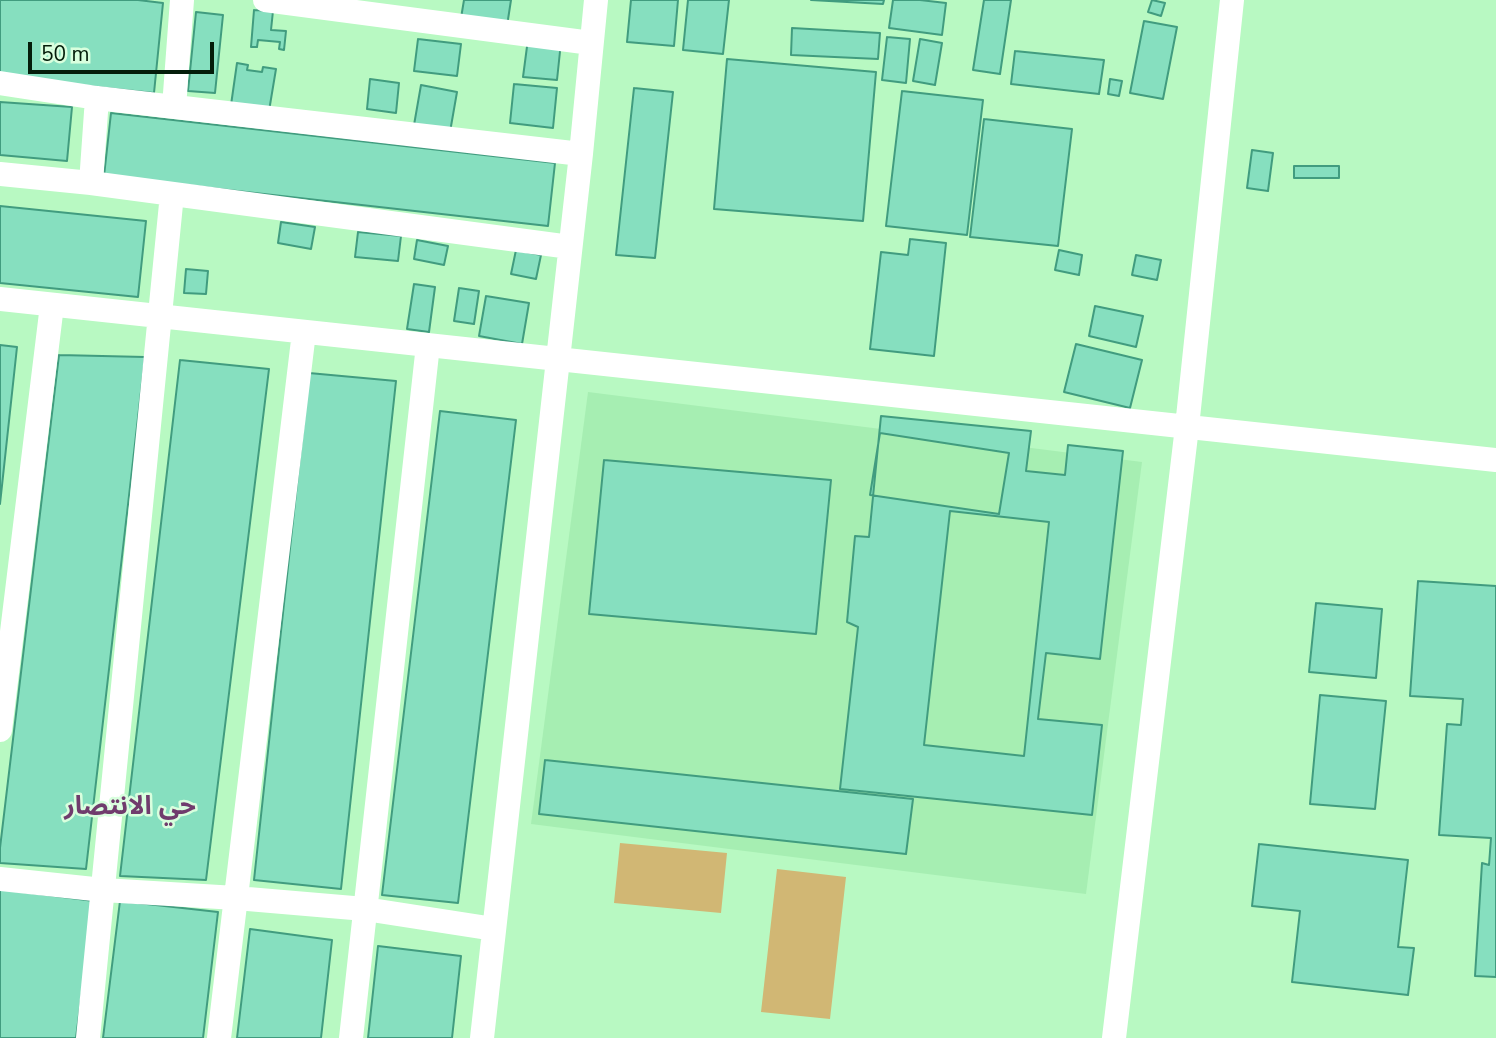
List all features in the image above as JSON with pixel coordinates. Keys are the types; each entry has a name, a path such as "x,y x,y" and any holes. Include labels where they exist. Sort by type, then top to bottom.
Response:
{"street":[{"path":"174,107 182,0"},
{"path":"265,0 591,43"},
{"path":"482,1038 596,0"},
{"path":"1114,1038 1187,427 1233,0"},
{"path":"0,83 97,98 581,154"},
{"path":"91,183 97,98"},
{"path":"0,174 91,183 570,247"},
{"path":"88,1038 172,194"},
{"path":"0,299 1496,460"},
{"path":"0,730 52,304"},
{"path":"219,1038 304,332"},
{"path":"351,1038 428,345"},
{"path":"0,879 103,890 365,909 494,929"}],"shaded area":[{"path":"588,392 1142,462 1086,894 531,824"},
{"path":"620,843 727,853 721,913 614,903"},
{"path":"777,869 846,877 830,1019 761,1012"}],"building":[{"path":"0,0 138,0 163,3 154,93 0,77"},
{"path":"464,0 511,0 507,26 461,18"},
{"path":"631,0 678,0 674,46 627,42"},
{"path":"688,0 729,0 723,54 683,50"},
{"path":"811,0 884,0 883,4"},
{"path":"893,0 946,3 942,35 889,28"},
{"path":"984,0 1011,0 1000,74 973,70"},
{"path":"1152,0 1165,3 1161,16 1148,12"},
{"path":"254,10 273,11 271,30 286,31 284,50 279,49 280,42 258,40 257,47 251,47"},
{"path":"196,12 223,15 215,93 188,91"},
{"path":"1144,21 1177,27 1163,99 1130,93"},
{"path":"792,28 880,33 878,59 791,55"},
{"path":"887,37 910,39 906,83 882,80"},
{"path":"418,39 461,44 457,76 414,71"},
{"path":"528,39 561,42 557,80 523,77"},
{"path":"920,39 942,43 935,85 913,81"},
{"path":"1015,51 1104,60 1099,94 1011,84"},
{"path":"727,59 876,72 863,221 714,209"},
{"path":"237,63 248,65 247,70 262,72 263,67 276,69 269,111 231,105"},
{"path":"370,79 399,83 396,113 367,109"},
{"path":"1110,79 1122,81 1119,96 1108,94"},
{"path":"514,84 557,88 553,128 510,123"},
{"path":"421,85 457,92 450,132 414,125"},
{"path":"634,88 673,92 655,258 616,255"},
{"path":"902,91 983,100 967,235 886,226"},
{"path":"0,102 72,107 67,161 0,155"},
{"path":"111,113 555,163 548,226 104,176"},
{"path":"984,119 1072,129 1058,246 970,237"},
{"path":"1252,150 1273,153 1268,191 1247,188"},
{"path":"1294,166 1339,166 1339,178 1294,178"},
{"path":"0,206 146,221 138,297 0,283"},
{"path":"281,222 315,227 311,249 278,243"},
{"path":"358,232 401,236 398,261 355,257"},
{"path":"910,239 946,243 934,356 870,349 881,252 908,255"},
{"path":"417,240 448,246 444,265 414,259"},
{"path":"516,250 541,255 536,279 511,274"},
{"path":"1059,250 1082,255 1079,275 1055,270"},
{"path":"1136,255 1161,260 1157,280 1132,275"},
{"path":"186,269 208,271 206,294 184,293"},
{"path":"414,284 435,287 429,332 407,329"},
{"path":"459,288 479,291 474,324 454,321"},
{"path":"486,296 529,303 522,344 479,336"},
{"path":"1095,306 1143,316 1136,347 1089,336"},
{"path":"1076,344 1142,360 1130,408 1064,392"},
{"path":"0,345 17,347 0,504"},
{"path":"59,355 145,357 86,869 0,863"},
{"path":"180,360 269,369 206,880 120,876"},
{"path":"309,373 396,381 341,889 254,880"},
{"path":"440,411 516,420 458,903 382,895"},
{"path":"881,416 1031,431 1026,471 1065,475 1068,445 1123,451 1100,659 1046,653 1038,719 1102,725 1092,815 840,789 858,627 847,622 855,536 869,537"},
{"path":"880,433 1009,453 999,514 870,495"},
{"path":"604,460 831,480 816,634 589,614"},
{"path":"950,511 1049,522 1024,756 924,745"},
{"path":"1418,581 1496,586 1496,977 1475,976 1482,863 1489,865 1491,838 1439,835 1447,724 1461,725 1463,699 1410,696"},
{"path":"1316,603 1382,609 1376,678 1309,672"},
{"path":"1320,695 1386,701 1375,809 1310,804"},
{"path":"545,760 913,799 906,854 539,814"},
{"path":"1259,844 1408,860 1398,947 1414,948 1408,995 1292,982 1300,911 1252,906"},
{"path":"0,889 94,901 76,1038 0,1038"},
{"path":"120,901 218,912 203,1038 103,1038"},
{"path":"250,929 332,940 321,1038 237,1038"},
{"path":"378,946 461,956 452,1038 368,1038"}],"district":[{"name":"حي الانتصار","path":"130,808"}]}
